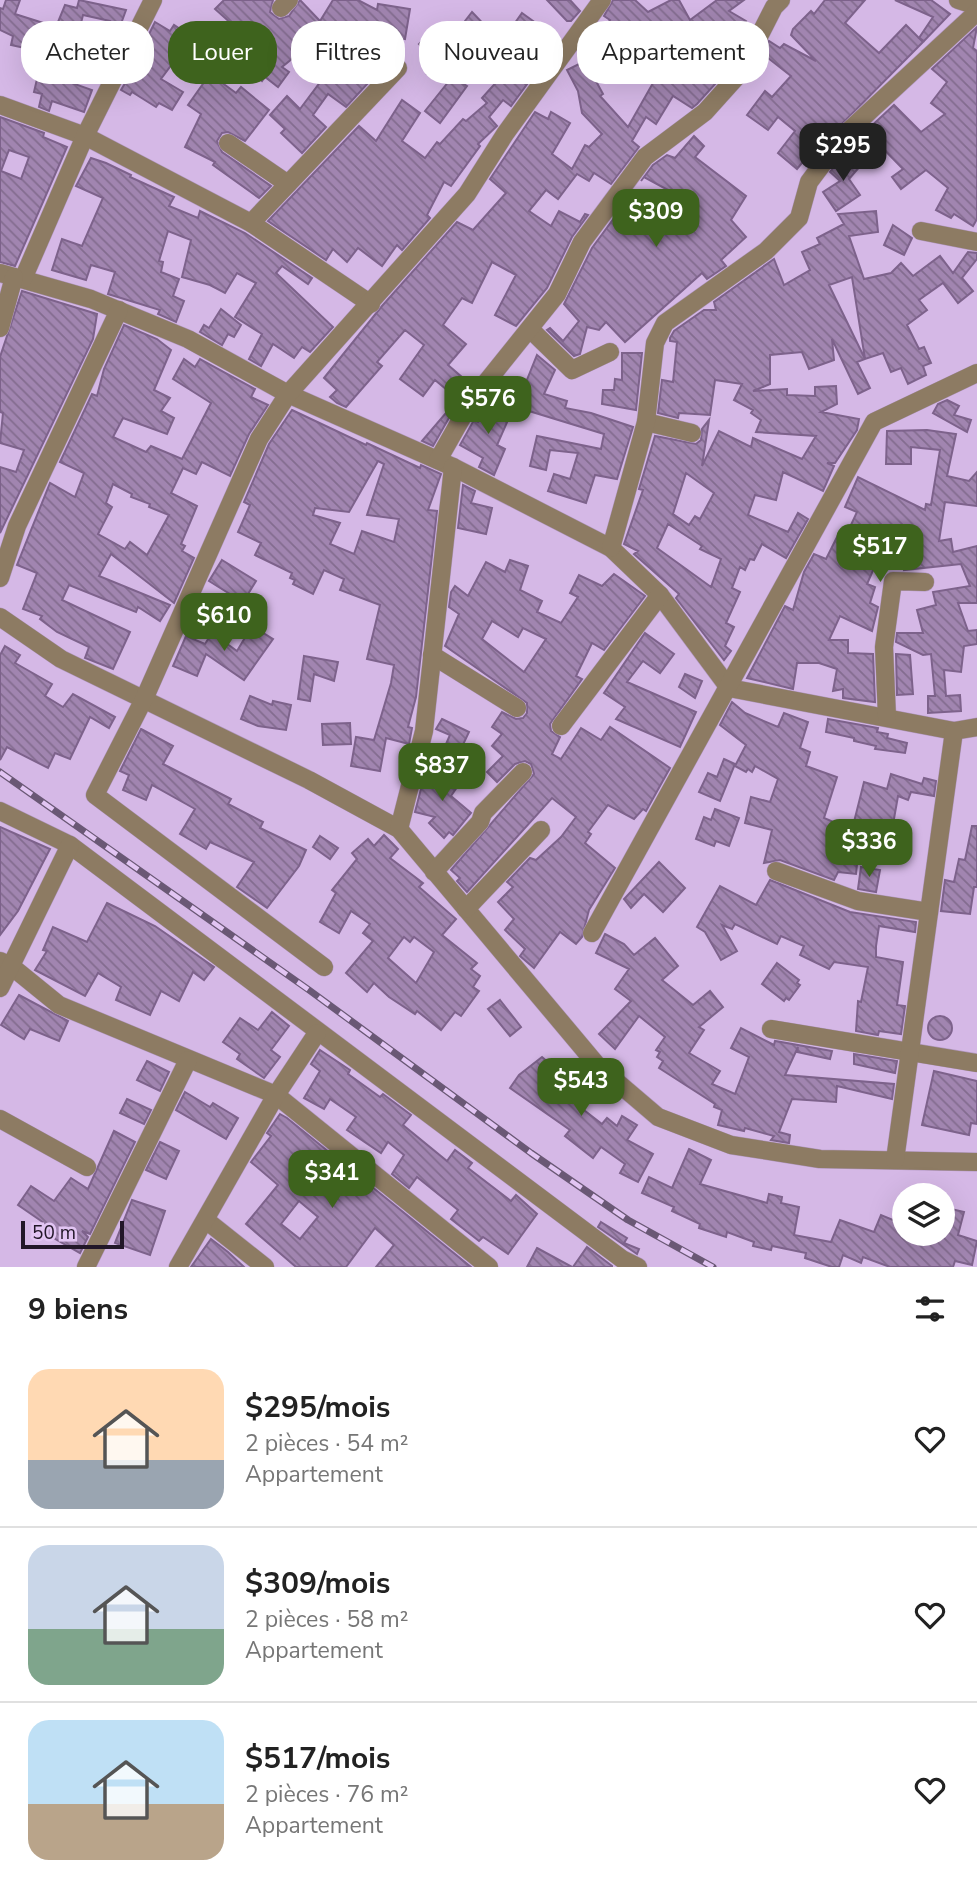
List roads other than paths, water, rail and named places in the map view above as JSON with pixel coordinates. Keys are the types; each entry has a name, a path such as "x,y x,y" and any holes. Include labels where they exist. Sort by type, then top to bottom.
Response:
{"street":[{"path":"0,328 12,276 153,0"},
{"path":"399,829 424,730 445,463 472,400 557,294 582,242 645,157 705,112 741,72 774,6 781,0"},
{"path":"958,0 977,6"},
{"path":"324,967 95,795 145,697 259,439 288,394 467,194 505,134 599,1"},
{"path":"611,548 646,422 655,343 665,323 766,251 799,218 809,182 845,134 977,12"},
{"path":"251,223 383,84"},
{"path":"0,105 85,136 251,223 371,303"},
{"path":"228,143 288,184"},
{"path":"921,231 977,242"},
{"path":"12,276 119,310 188,339 288,394 445,463 611,548 660,595 729,688 954,731 977,727"},
{"path":"0,578 17,526 119,310"},
{"path":"530,329 572,370 610,352"},
{"path":"592,933 874,422 977,373"},
{"path":"646,422 692,433"},
{"path":"887,717 884,647 893,581 925,583"},
{"path":"561,726 660,595"},
{"path":"0,617 61,659 145,697 399,829 597,1066 658,1117 731,1145 820,1159 977,1163"},
{"path":"432,655 517,708"},
{"path":"895,1160 954,731"},
{"path":"434,872 480,822 483,813 523,772"},
{"path":"0,811 70,845 625,1264"},
{"path":"466,909 541,830"},
{"path":"0,988 5,963 70,845"},
{"path":"776,872 858,901 929,912"},
{"path":"5,963 59,1005 276,1095 489,1267"},
{"path":"771,1029 977,1063"},
{"path":"178,1267 276,1095 317,1033"},
{"path":"86,1267 188,1060"},
{"path":"0,1119 87,1167"},
{"path":"206,1221 265,1267"}],"railway":[{"path":"0,772 309,990 531,1153 628,1220 713,1267"}]}
